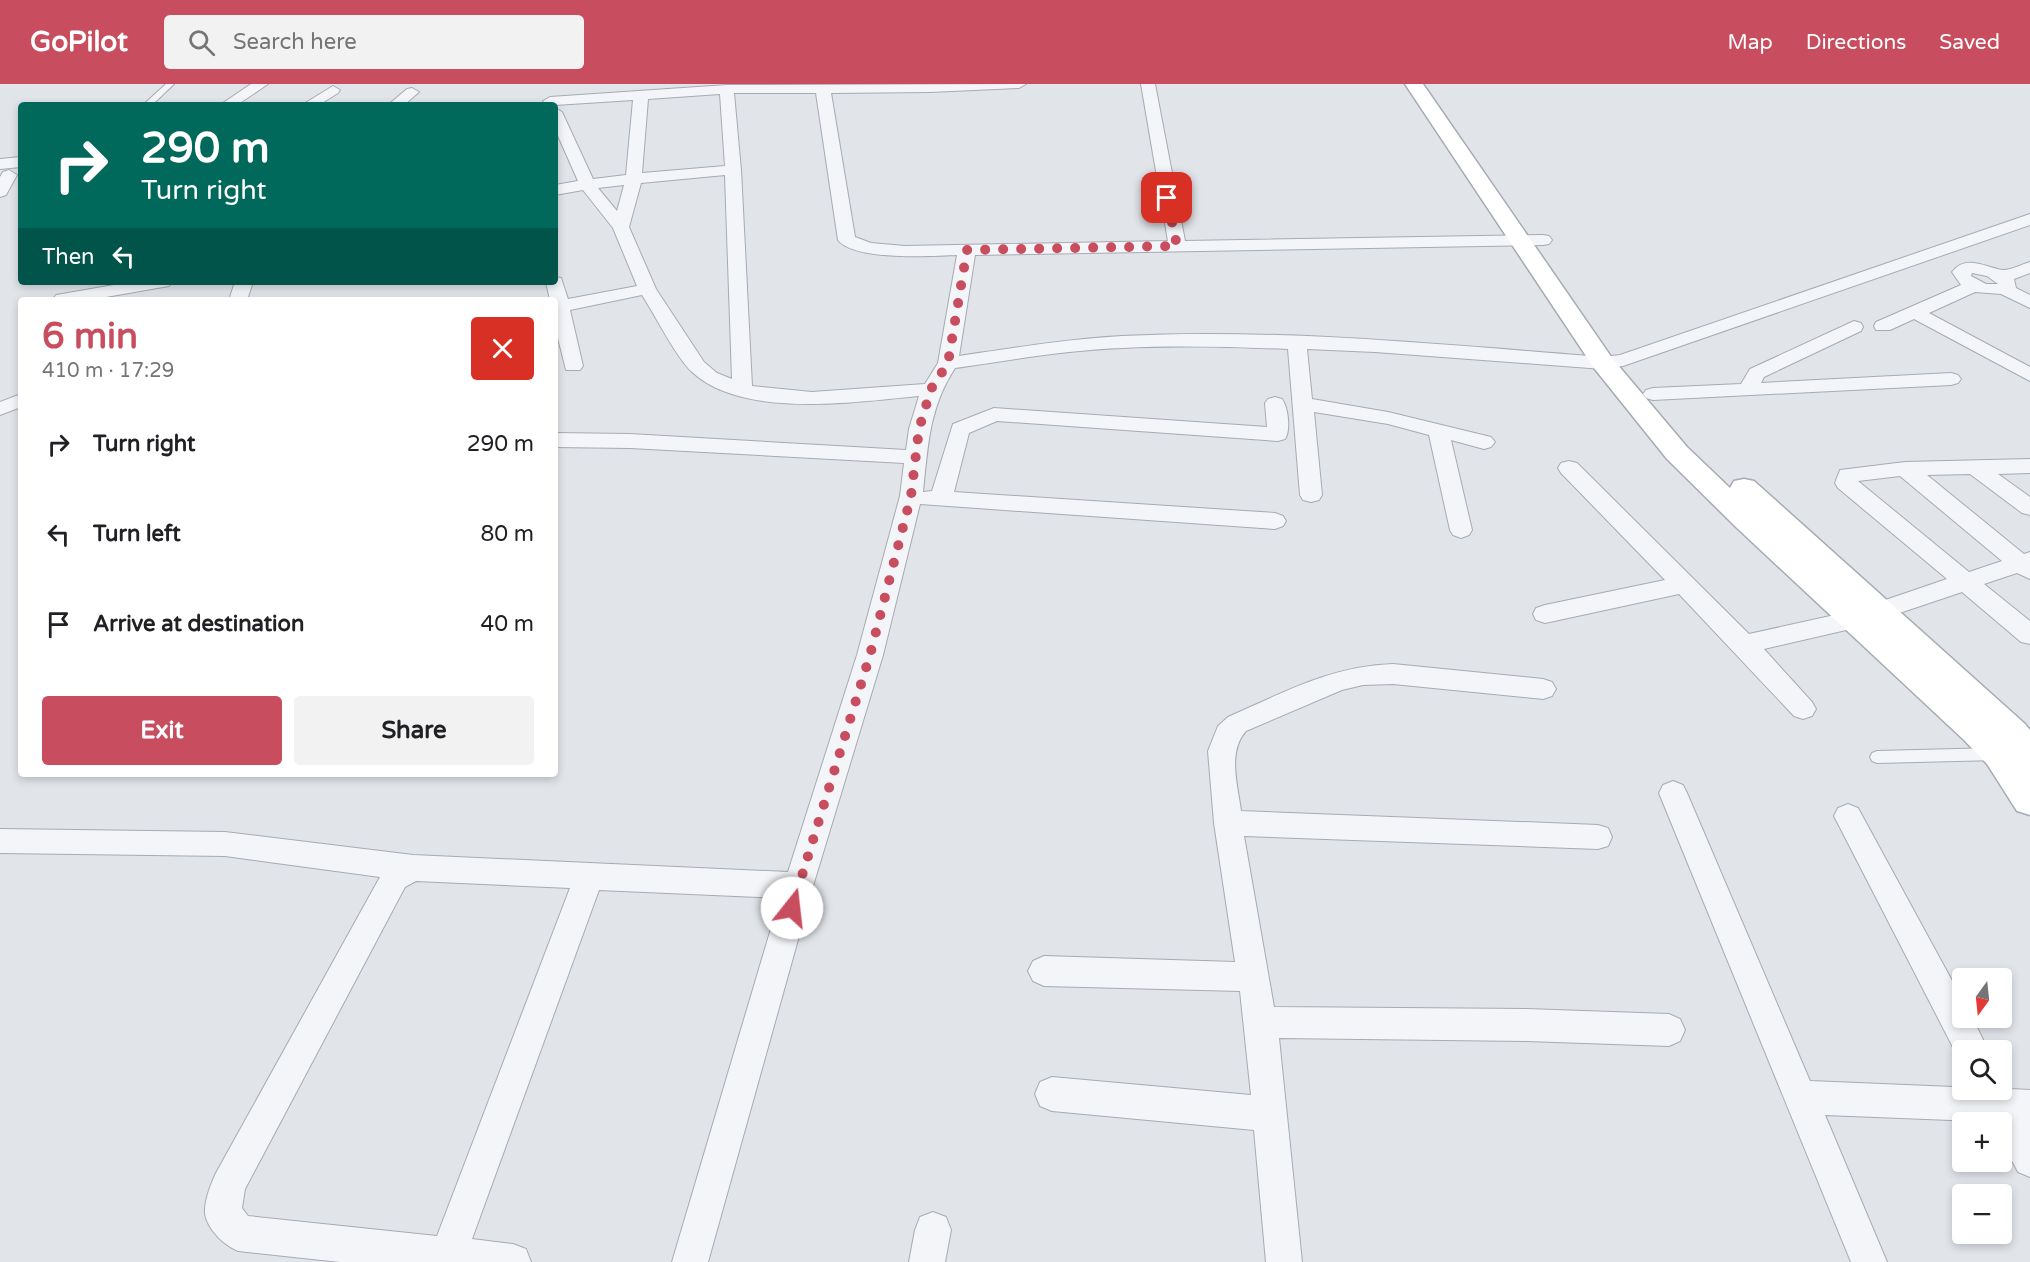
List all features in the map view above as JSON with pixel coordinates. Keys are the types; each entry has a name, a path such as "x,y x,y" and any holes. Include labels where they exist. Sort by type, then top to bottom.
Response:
{"street":[{"path":"232,102 261,84"},
{"path":"544,84 551,102"},
{"path":"558,105 641,94 727,89 823,86 930,88 1019,84"},
{"path":"1148,84 1177,246"},
{"path":"1414,84 1532,240"},
{"path":"1432,84 1613,361 1747,521 1868,615 1940,695 2014,755 2030,800"},
{"path":"823,86 848,240 856,246 873,249 967,250 1532,240"},
{"path":"727,89 733,170 742,390"},
{"path":"314,102 333,90"},
{"path":"398,102 412,93"},
{"path":"621,227 634,179 641,94"},
{"path":"558,119 587,184 621,227 647,289 697,366 710,377 742,390 768,397 799,400 930,392"},
{"path":"0,192 4,170 18,163"},
{"path":"558,189 587,184 733,170"},
{"path":"948,363 1060,347 1122,342 1208,340 1375,346 1613,361 1933,254 2030,219"},
{"path":"690,1262 798,886 870,655 911,496 919,429 930,392 948,363 967,250"},
{"path":"1933,254 1964,269 1983,269 2030,302"},
{"path":"1964,269 1961,275 1974,286 1990,290 2030,267"},
{"path":"64,294 138,285"},
{"path":"1883,326 1974,286"},
{"path":"573,366 558,307 647,289"},
{"path":"1914,312 2030,375"},
{"path":"1750,389 1757,373 1854,327"},
{"path":"1297,344 1311,495"},
{"path":"1613,361 1653,394 1678,438"},
{"path":"1653,394 1951,379"},
{"path":"1302,391 1388,418 1484,442"},
{"path":"940,499 960,429 994,414 1278,434 1275,403"},
{"path":"1438,430 1461,530"},
{"path":"558,440 630,441 915,457"},
{"path":"2030,466 1905,469 1848,475 1846,483 2030,634"},
{"path":"1569,468 1803,709"},
{"path":"1976,468 2030,508"},
{"path":"1905,469 2027,565"},
{"path":"911,496 1275,521"},
{"path":"1743,645 1868,615 2027,565"},
{"path":"1545,614 1684,584"},
{"path":"1284,1262 1261,1022 1228,823 1221,751 1227,734 1237,724 1337,681 1363,675 1393,674 1543,689"},
{"path":"1673,793 1869,1262"},
{"path":"1848,816 1967,1040"},
{"path":"1228,823 1598,837"},
{"path":"0,841 225,844 413,868 798,886"},
{"path":"413,868 395,878 385,893 228,1185 223,1212 238,1233 426,1256 513,1262"},
{"path":"426,1256 590,875"},
{"path":"1044,970 1254,977"},
{"path":"1261,1022 1527,1025 1669,1030"},
{"path":"1052,1094 1269,1114"},
{"path":"1800,1097 2008,1101 2030,1160"}],"lane":[{"path":"150,102 170,84"},
{"path":"1877,757 2014,755"}],"route":[{"path":"792,908 870,655 911,496 919,429 931,389 948,363 967,250 1177,246 1167,198"}]}
